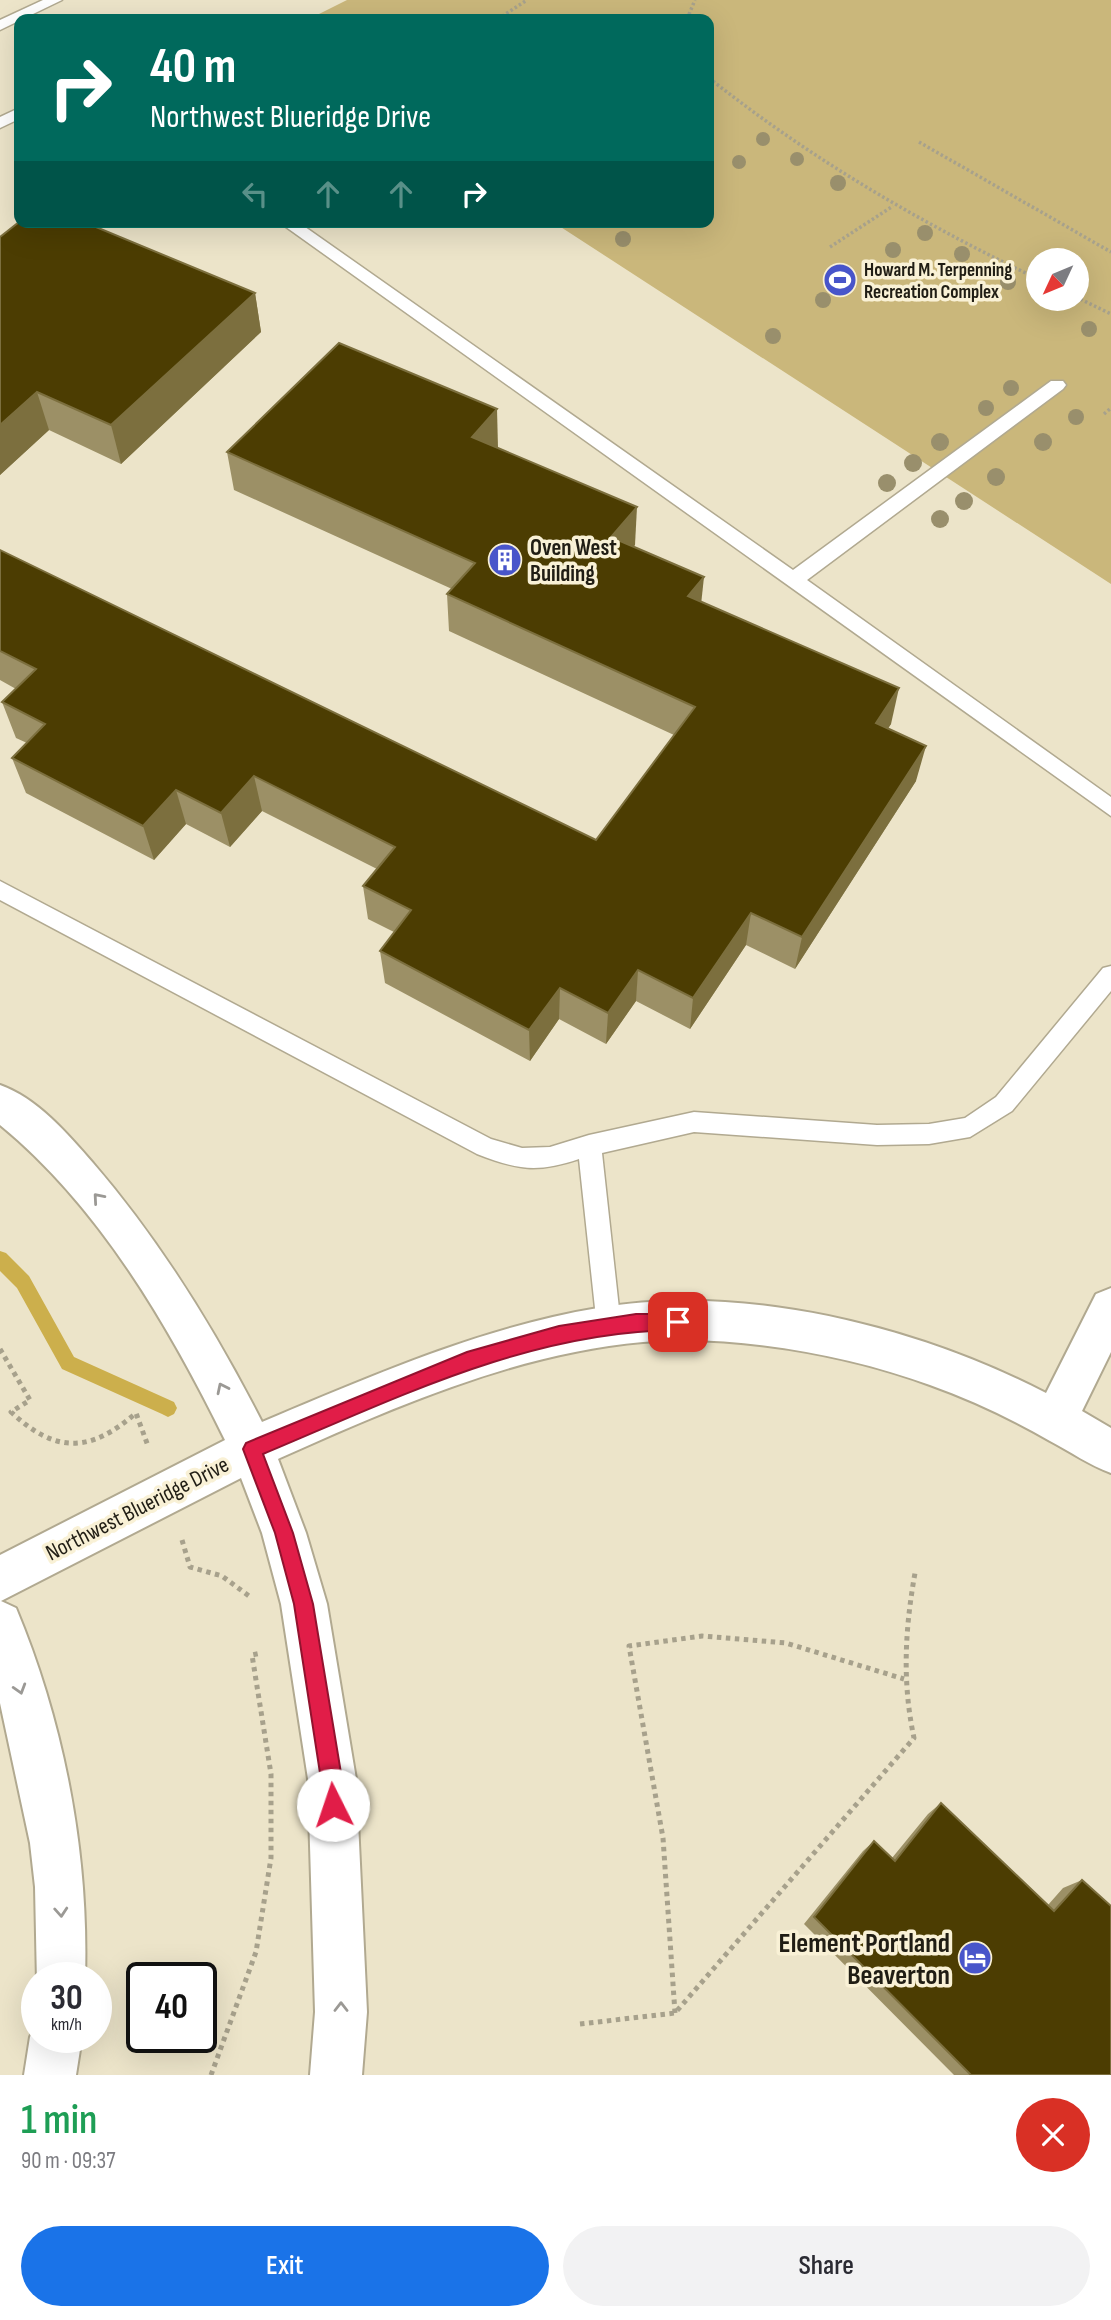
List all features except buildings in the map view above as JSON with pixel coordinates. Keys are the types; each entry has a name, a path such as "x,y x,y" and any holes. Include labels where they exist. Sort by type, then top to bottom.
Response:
{"street":[{"path":"0,1102 51,1143 122,1227 208,1360 252,1449 284,1533 304,1604 332,1779 341,2012 336,2075"},
{"path":"1056,1418 1111,1308"},
{"name":"Northwest Blueridge Drive","path":"0,1579 252,1449 467,1360 559,1335 636,1322 699,1322 773,1327 838,1338 929,1363 999,1389 1056,1418 1111,1452"},
{"path":"0,1624 30,1720 55,1836 63,1935 61,1962"},
{"path":"50,2075 53,2053"}],"lane":[{"path":"25,14 55,0"},
{"path":"296,228 1111,808"},
{"path":"793,580 1057,385"},
{"path":"0,890 485,1147 522,1159 550,1158 589,1145 694,1122 877,1135 929,1133 970,1127 1004,1104 1111,975"},
{"path":"589,1145 609,1327"}],"path":[{"path":"506,14 527,0"},
{"path":"714,82 766,121 893,206 1026,273"},
{"path":"919,142 1111,252"},
{"path":"830,247 893,206"},
{"path":"1089,303 1111,314"},
{"path":"1104,414 1111,408"},
{"path":"0,1349 30,1400 11,1412 25,1428 44,1440 64,1446 87,1443 122,1426 136,1413 190,1567 208,1568 228,1577 249,1596 254,1605"},
{"path":"580,2024 675,2013 914,1738 905,1702 904,1679 907,1613 915,1573"},
{"path":"675,2013 663,1838 629,1646 702,1636 786,1643 904,1679"},
{"path":"211,2075 256,1952 271,1858 271,1774 252,1656 267,1652"}],"shaded area":[{"name":"Howard M. Terpenning Recreation Complex","path":"347,0 1111,0 1111,584 562,228 714,228 714,14 319,14"}],"waterway":[{"path":"0,1259 23,1282 68,1363 168,1408"}],"place":[{"name":"Howard M. Terpenning Recreation Complex","path":"840,280"},
{"name":"Oven West Building","path":"505,560"},
{"name":"Element Portland Beaverton","path":"975,1958"}],"route":[{"path":"333,1805 332,1779 304,1604 284,1533 252,1449 467,1360 559,1335 636,1322 678,1322"}]}
